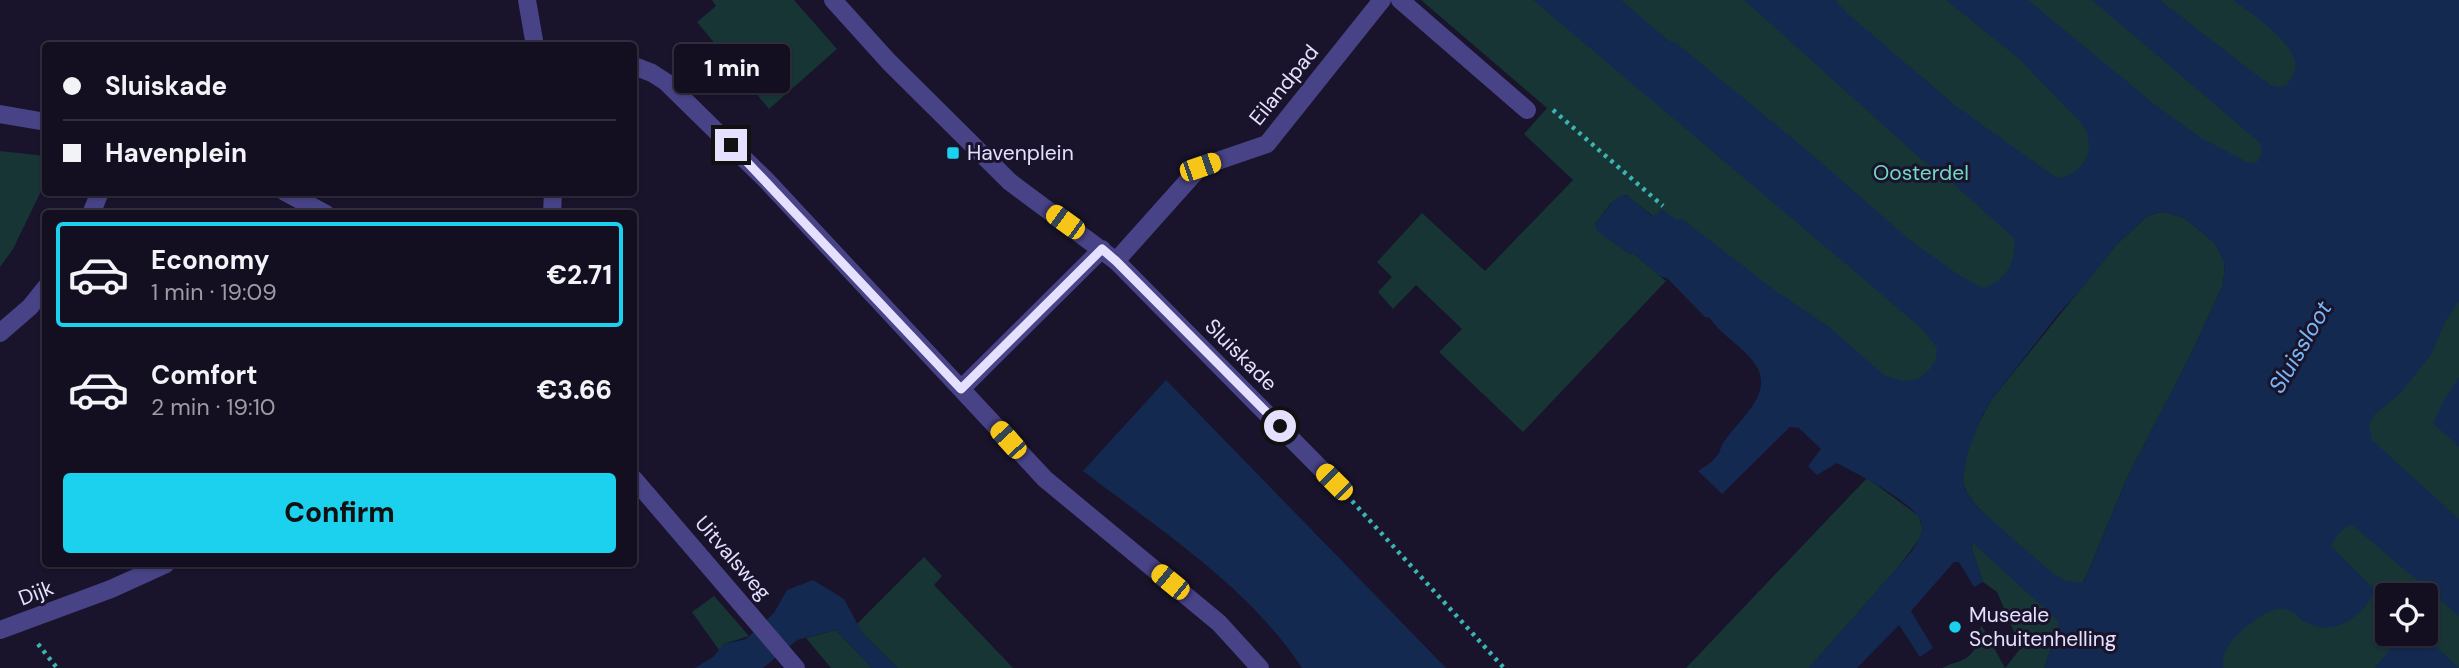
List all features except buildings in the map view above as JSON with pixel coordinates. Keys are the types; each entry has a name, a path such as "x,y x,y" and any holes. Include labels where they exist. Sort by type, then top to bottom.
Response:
{"street":[{"path":"527,0 534,42"},
{"path":"833,0 889,62 1010,182 1109,255 961,389"},
{"name":"Eilandpad","path":"1109,255 1200,167 1267,144 1382,0"},
{"path":"1400,0 1527,110"},
{"path":"637,67 652,73 679,93 766,180 1045,479 1219,623 1260,668"},
{"path":"0,114 42,121"},
{"path":"292,196 319,210"},
{"name":"Sluiskade","path":"1109,255 1334,482"},
{"path":"0,333 30,307 42,292"},
{"name":"Uitvalsweg","path":"637,482 794,666"},
{"name":"Dijk","path":"0,630 111,589 159,567"}],"path":[{"path":"1527,110 1544,103 1663,206"},
{"path":"1334,482 1504,668"}],"green space":[{"path":"712,0 794,0 837,49 769,109 697,22 716,6"},
{"name":"Oosterdel","path":"1421,0 2459,0 2459,668 2198,668 2280,243 2166,163 1915,430 1676,220 1654,217 1626,195 1611,203 1595,224 1666,281 1523,432 1439,352 1462,329 1416,285 1393,309 1378,292 1392,277 1377,262 1422,213 1485,271 1573,180 1524,134 1547,108"},
{"path":"0,151 42,156 42,189 13,249 0,267"},
{"path":"2165,212 2184,218 2215,243 2225,263 2223,285 2126,480 2087,575 2059,626 2044,668 2005,668 2021,648 1997,592 1983,582 1971,546 1994,523 1974,503 1965,488 1964,467 1971,442 1992,399 2116,245 2146,217 2156,213"},
{"path":"1867,478 1919,516 1922,528 1920,538 1899,566 1809,668 1686,668"},
{"path":"924,557 942,576 934,585 1013,668 898,668 863,634 857,624"},
{"path":"714,596 749,636 724,644 719,650 692,612"},
{"path":"1982,626 2005,668 1942,668 1971,654 1975,649 1968,642"},
{"path":"836,630 872,668 831,668 806,638"}],"water":[{"name":"Oosterdel","path":"1533,0 1621,0 1808,151 1911,241 1959,275 1983,288 1998,281 2008,269 2014,255 2014,238 1949,180 1921,159 1744,0 1835,0 1956,106 2057,178 2075,172 2086,159 2089,142 2082,124 2018,58 1946,0 2028,0 2159,108 2203,139 2249,163 2257,162 2262,154 2260,143 2092,0 2160,0 2254,73 2271,85 2279,87 2287,85 2294,72 2295,61 2290,51 2273,31 2233,0 2459,0 2459,302 2446,320 2432,353 2400,394 2375,414 2369,425 2372,440 2459,519 2459,616 2438,598 2438,583 2420,583 2352,525 2342,530 2331,546 2372,587 2374,593 2362,610 2346,622 2327,628 2317,627 2288,610 2268,612 2250,623 2234,638 2224,654 2223,668 2044,668 2059,626 2057,620 1973,543 1971,546 1983,582 1974,587 1959,562 1954,562 1911,611 1933,648 1920,657 1899,625 1857,668 1809,668 1911,552 1921,534 1921,522 1909,506 1837,463 1817,475 1808,466 1821,449 1799,428 1790,427 1722,494 1698,471 1717,456 1725,441 1752,407 1760,389 1758,369 1748,355 1668,279 1658,275 1634,254 1628,253 1602,235 1596,230 1595,224 1614,200 1623,195 1653,217 1662,209 1676,220 1682,219 1776,291 1828,326 1885,376 1904,381 1918,379 1929,370 1936,360 1937,348 1923,330","holes":["2165,212 2184,218 2215,243 2225,264 2223,285 2126,480 2085,580 2081,583 2064,580 2051,572 1977,507 1965,489 1963,477 1968,452 1982,416 1992,399 2056,317 2116,245 2146,217"]},
{"path":"2459,377 2459,447 2433,423"},
{"path":"1166,380 1446,668 1302,668 1280,638 1229,585 1083,471"},
{"path":"813,580 844,599 863,634 898,668 872,668 836,630 797,640 763,668 695,668 713,657 724,644 746,639 774,613 787,590"},
{"path":"2392,646 2436,646 2459,668 2375,668"}],"place":[{"name":"Havenplein","path":"953,153"},
{"name":"Museale Schuitenhelling","path":"1955,627"}],"route":[{"path":"731,145 961,389 1102,249 1280,426"}],"water label":[{"name":"Sluissloot","path":"2300,347"}]}
